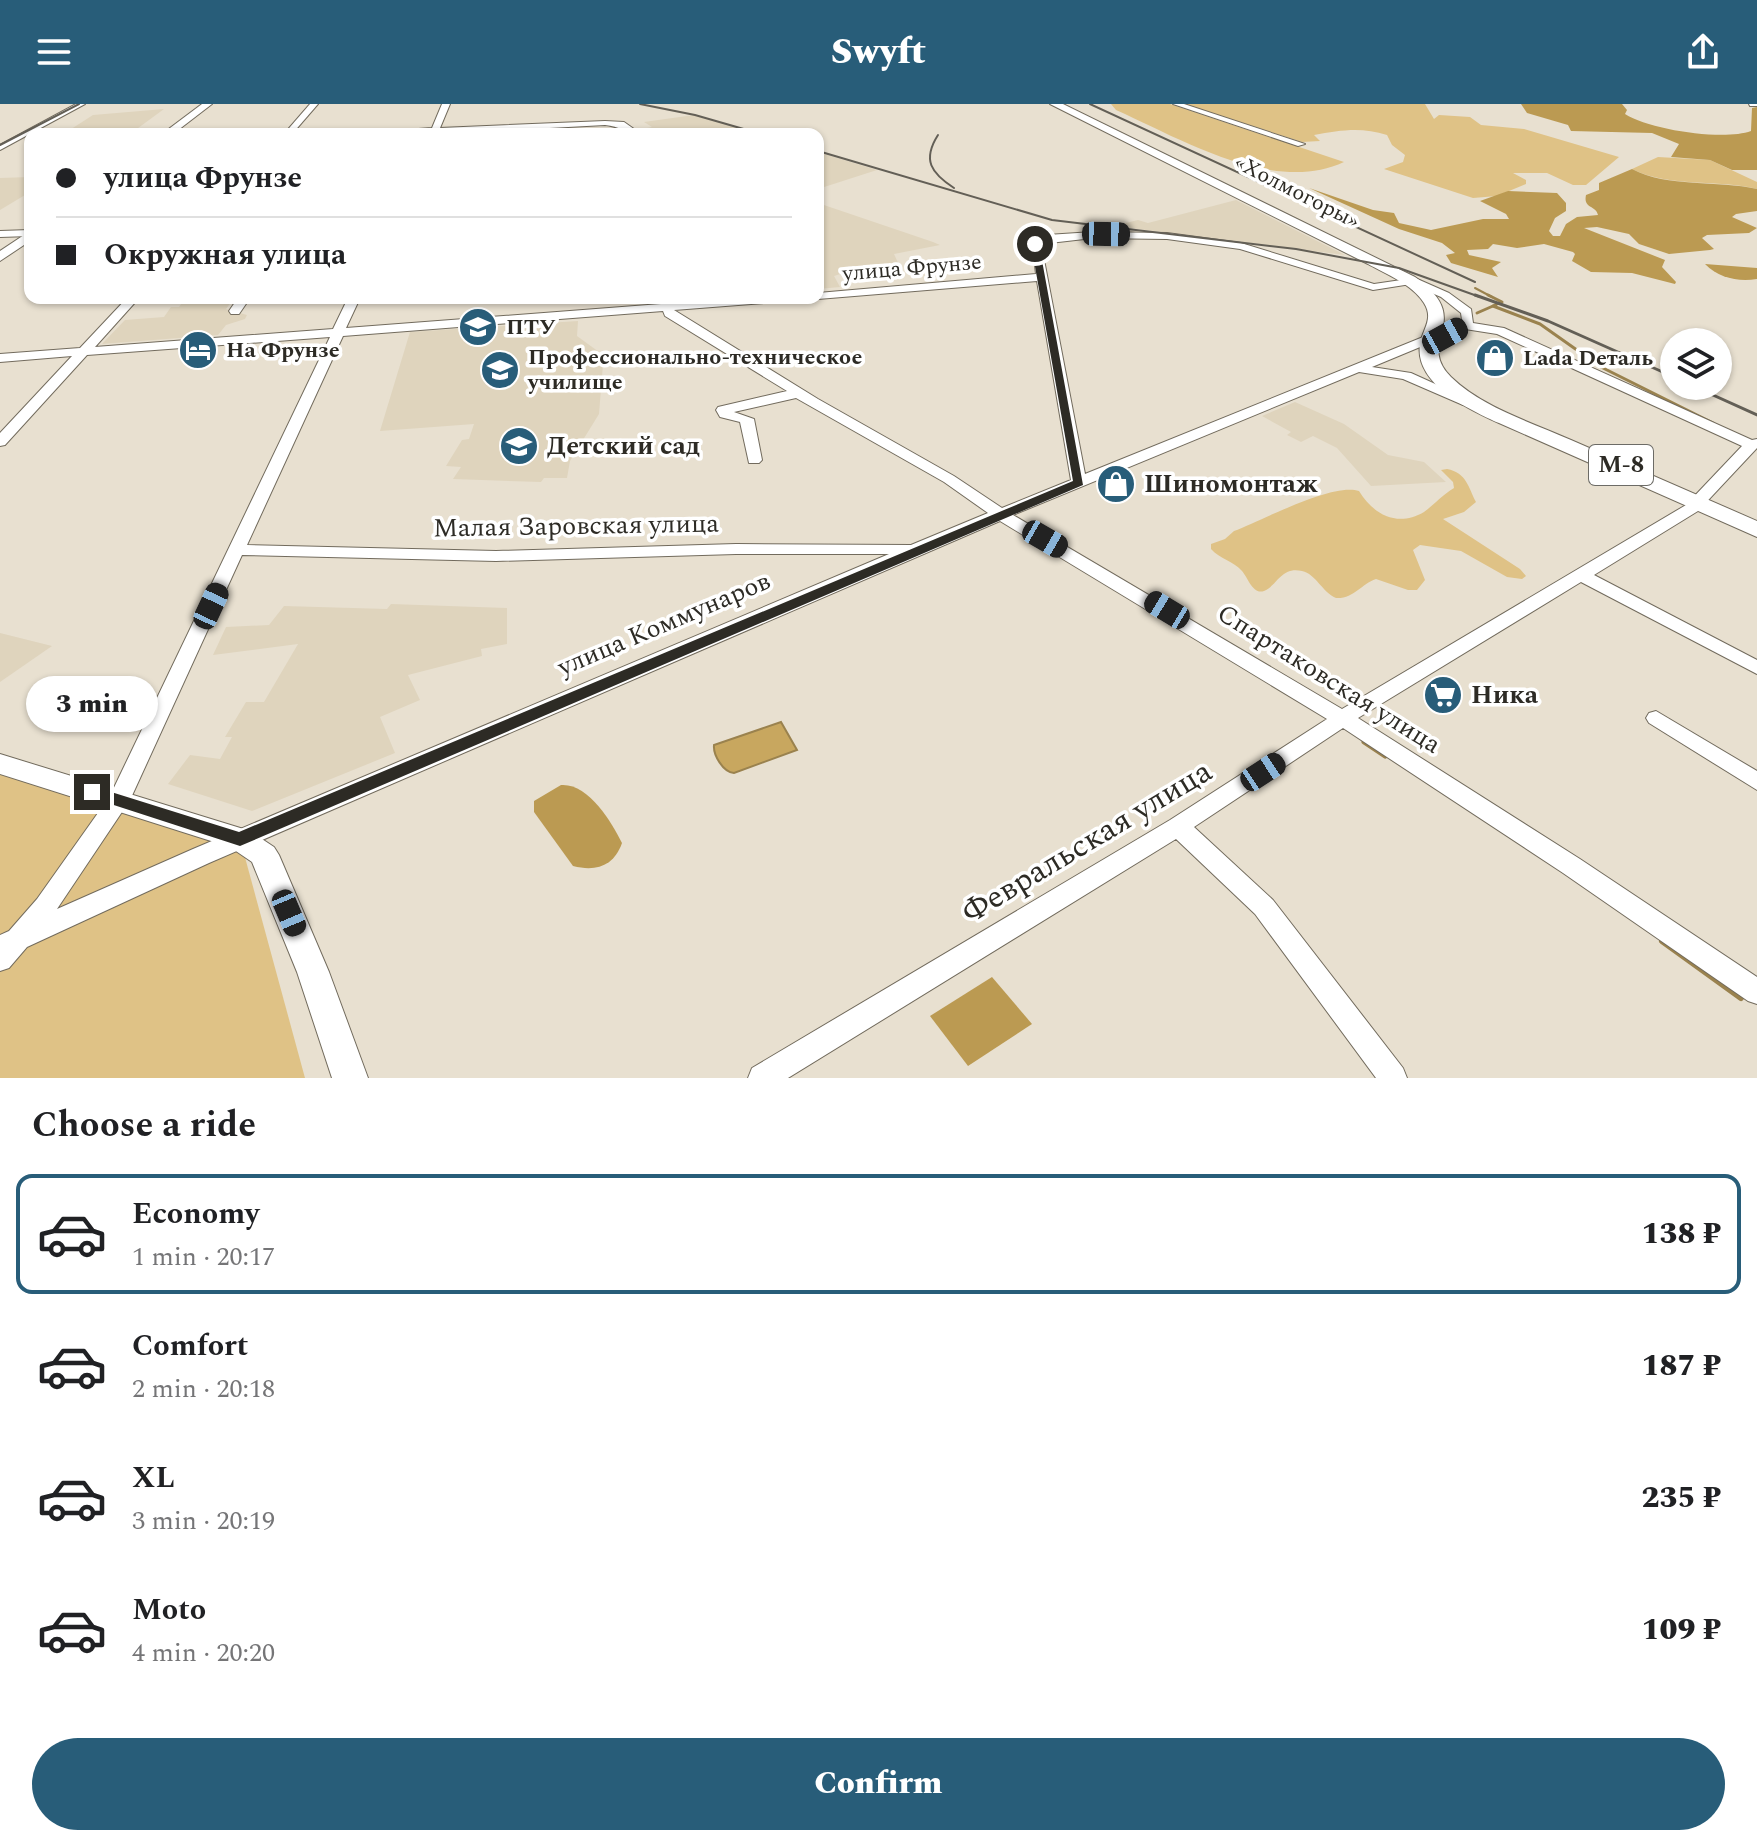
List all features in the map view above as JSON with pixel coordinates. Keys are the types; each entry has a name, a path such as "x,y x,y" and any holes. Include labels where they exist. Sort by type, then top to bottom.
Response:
{"highway":[{"name":"«Холмогоры»","path":"1055,104 1412,281"},
{"name":"«Холмогоры»","path":"1063,104 1432,293 1446,311 1449,325 1439,336 1439,367"},
{"name":"М-8","path":"1439,367 1460,393 1481,407 1757,524"},
{"name":"М-8","path":"1439,367 1497,409 1757,530"}],"main road":[{"path":"175,128 208,104"},
{"path":"0,257 24,239"},
{"path":"0,764 240,839 264,855 313,972 350,1078"}],"street":[{"path":"37,128 81,104"},
{"path":"293,128 314,104"},
{"path":"435,128 446,104"},
{"path":"1177,104 1301,144"},
{"path":"527,128 621,124 627,128"},
{"path":"0,148 24,135"},
{"path":"0,148 21,147"},
{"path":"0,234 24,234"},
{"path":"1079,482 1040,277 1042,271 1035,244 1040,240 1135,234 1241,246 1373,287 1412,281 1445,295 1466,318 1564,358 1754,444"},
{"name":"улица Фрунзе","path":"824,295 1040,277"},
{"path":"0,442 127,304"},
{"path":"235,311 240,304"},
{"path":"5,949 46,906 119,800 351,304"},
{"path":"0,358 654,304"},
{"name":"Спартаковская улица","path":"666,304 669,313 798,393 949,479 1000,514 1345,717 1603,885 1757,992"},
{"name":"улица Коммунаров","path":"5,949 240,839 916,549 1439,336 1466,318"},
{"path":"1386,357 1439,367 1429,378 1401,375 1380,365 1386,357"},
{"name":"улица Коммунаров","path":"1357,370 1401,375 1481,407"},
{"path":"754,460 747,419 725,414 723,410 798,393"},
{"name":"Февральская улица","path":"762,1078 1178,826 1345,717 1692,508 1754,444"},
{"name":"Малая Заровская улица","path":"238,550 496,556 736,549 916,549"},
{"path":"1579,574 1757,668"},
{"path":"1656,718 1757,782"},
{"path":"1178,826 1264,907 1393,1078"}],"shaded area":[{"path":"1111,104 1170,104 1344,162 1317,170 1288,172 1258,168 1198,148 1116,110"},
{"path":"1184,104 1425,104 1434,119 1439,115 1470,117 1481,125 1524,129 1619,157 1586,185 1573,185 1547,173 1513,173 1526,180 1526,184 1497,196 1473,198 1384,169 1403,162 1405,155 1392,145 1387,135 1360,130 1342,131 1314,135 1320,141 1302,142"},
{"path":"1521,104 1622,104 1627,110 1625,114 1651,125 1723,135 1751,131 1752,108 1757,107 1757,170 1732,170 1710,160 1671,157 1679,144 1652,133 1571,131 1568,125 1527,113"},
{"path":"164,109 138,128 73,128 93,115"},
{"path":"694,115 738,128 648,128 652,127 644,122"},
{"path":"824,154 877,170 824,187"},
{"path":"1658,157 1710,160 1757,182 1757,189 1662,179 1632,169"},
{"path":"1632,169 1661,179 1757,189 1757,211 1732,217 1757,228 1749,233 1707,235 1702,238 1714,249 1669,254 1639,244 1629,234 1597,227 1584,228 1665,260 1662,267 1675,284 1632,273 1591,272 1572,261 1573,252 1544,244 1517,248 1493,244 1488,249 1467,250 1469,255 1501,262 1492,268 1498,277 1451,263 1446,255 1455,253 1442,243 1399,229 1309,188 1373,210 1394,213 1399,223 1431,230 1483,219 1509,219 1506,214 1480,201 1508,191 1557,193 1566,203 1566,211 1555,218 1549,231 1553,236 1560,236 1566,224 1577,217 1598,215 1586,203 1586,195 1599,190 1599,183"},
{"path":"24,177 24,196 0,210 0,178"},
{"path":"1236,200 1345,255 1114,226 1138,220 1148,223"},
{"path":"824,205 940,245 894,254 899,265 859,268 834,276 840,287 824,288"},
{"path":"1705,264 1757,268 1757,279 1729,278"},
{"path":"181,304 230,304 226,309 247,315 245,319 226,325 218,335 102,344 125,320 164,317 171,307"},
{"name":"Профессионально-техническое училище","path":"578,321 577,336 599,352 603,364 599,414 570,461 567,478 544,478 541,482 453,479 461,467 446,466 462,440 469,439 474,424 380,431 410,332"},
{"path":"1295,402 1344,424 1388,455 1424,462 1446,482 1371,486 1337,448 1313,436 1301,442 1287,435 1291,432 1262,416"},
{"path":"1447,469 1463,477 1476,502 1464,512 1443,519 1520,569 1526,576 1522,579 1507,577 1461,551 1420,545 1413,550 1425,580 1417,590 1376,579 1353,594 1336,598 1307,573 1295,570 1284,574 1260,592 1242,571 1211,549 1211,544 1225,539 1234,531 1333,492 1359,491 1371,506 1387,516 1414,517 1454,488 1453,482 1441,470"},
{"path":"391,604 507,608 507,644 481,649 482,656 408,675 420,700 380,717 395,753 252,811 168,784 190,755 220,759 232,737 225,737 246,702 264,702 298,644 213,655 226,627 269,625 284,606 387,609"},
{"path":"0,633 52,646 0,682"},
{"path":"781,722 797,750 734,773 726,770 715,753 714,745"},
{"path":"0,770 240,839 305,1078 0,1078"},
{"path":"561,785 580,790 598,805 612,824 622,843 609,862 589,868 573,866 534,812 534,801"},
{"path":"992,977 1032,1024 968,1066 930,1016"}],"waterway":[{"path":"1475,288 1492,297"},
{"path":"1488,295 1492,297"},
{"path":"1492,297 1502,302"},
{"path":"1493,306 1499,303"},
{"path":"1477,313 1493,306"},
{"path":"1493,306 1540,324 1601,367 1713,423"},
{"path":"1364,742 1385,756"},
{"path":"1662,941 1741,998"}],"railway":[{"path":"33,128 79,104"},
{"path":"640,104 740,128"},
{"path":"1090,104 1475,282"},
{"path":"0,145 24,133"},
{"path":"938,135 931,152 931,165 954,188"},
{"path":"824,153 1052,220 1296,249 1399,268 1480,297"},
{"path":"1475,295 1548,321 1660,371"},
{"path":"1724,400 1757,415"}],"place":[{"name":"ПТУ","path":"478,327"},
{"name":"На Фрунзе","path":"198,350"},
{"name":"Lada Dеталь","path":"1495,358"},
{"name":"Профессионально-техническое училище","path":"500,370"},
{"name":"Детский сад","path":"519,446"},
{"name":"Шиномонтаж","path":"1116,484"},
{"name":"Ника","path":"1443,695"}],"route":[{"path":"92,792 240,839 1079,482 1035,244"}]}
